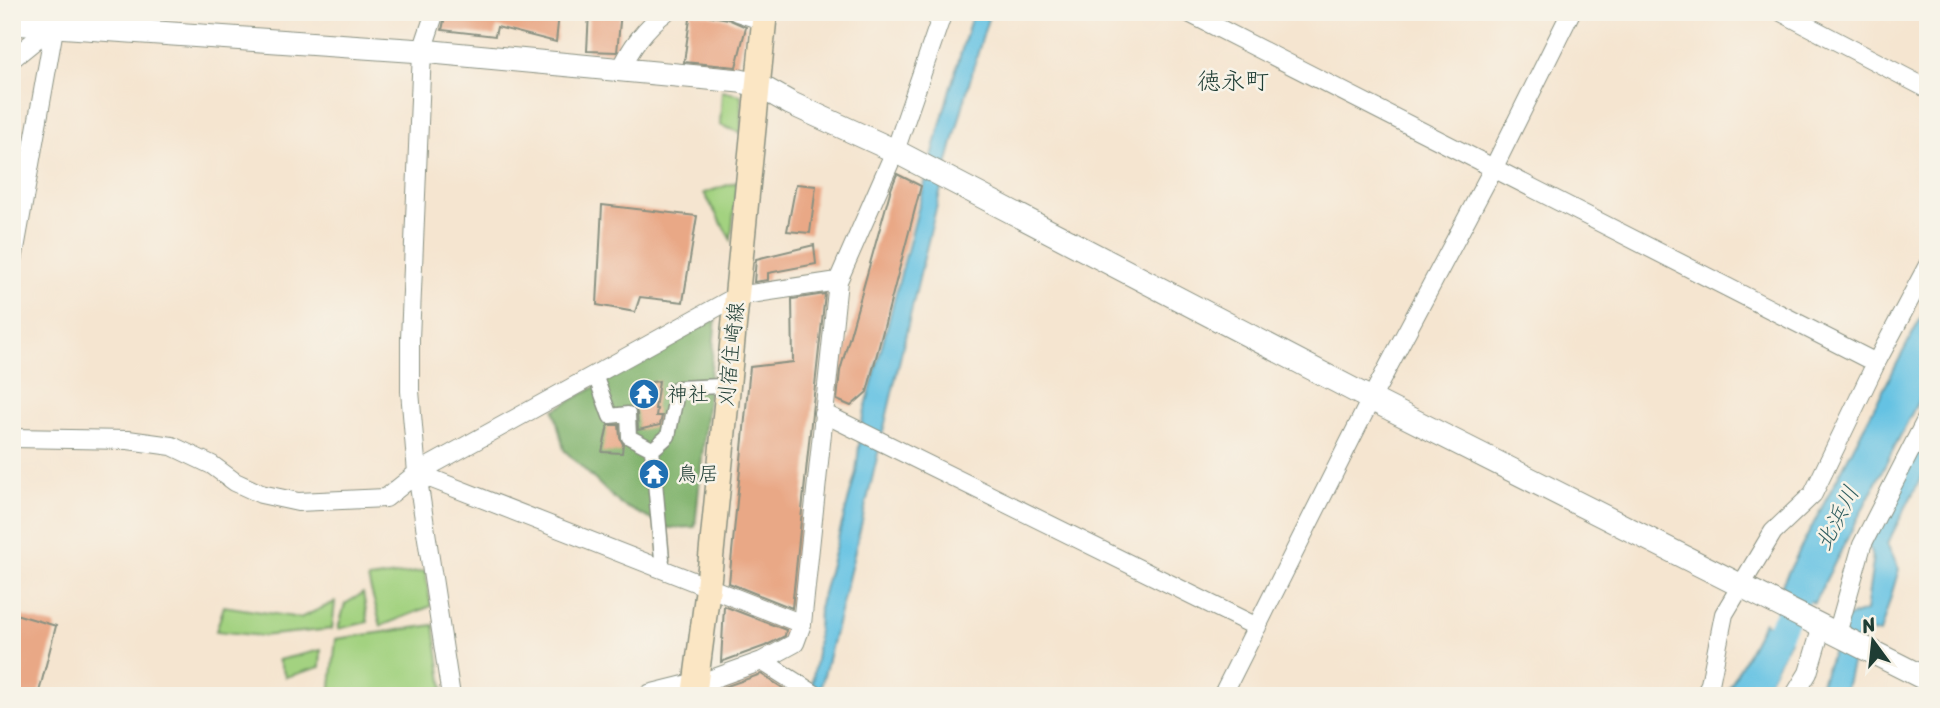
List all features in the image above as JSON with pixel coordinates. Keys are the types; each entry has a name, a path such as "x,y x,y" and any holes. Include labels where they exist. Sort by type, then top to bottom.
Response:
{"main road":[{"name":"刈宿住崎線","path":"695,690 708,588 764,16"}],"street":[{"path":"435,12 422,51 410,391 417,473 451,696"},
{"path":"621,70 627,54 666,12"},
{"path":"737,12 764,16"},
{"path":"651,696 695,690 795,643 802,624 838,281 895,152 943,12"},
{"path":"1187,12 1876,363"},
{"path":"1222,696 1371,399 1493,169 1571,12"},
{"path":"1781,12 1928,89"},
{"path":"12,59 60,17"},
{"path":"12,266 60,17"},
{"path":"12,23 60,17 740,81 758,85 895,152 1371,399 1928,680"},
{"path":"1704,696 1710,684 1724,614 1747,588 1773,532 1813,494 1876,363 1928,265"},
{"path":"12,438 128,440 172,446 212,465 235,482 261,494 298,502 386,498 417,473 737,296 838,281"},
{"path":"595,375 610,416 628,414 629,437 652,450"},
{"path":"652,450 668,436 678,388 721,386"},
{"path":"823,413 1257,627"},
{"path":"1794,696 1830,630 1862,545 1928,416"},
{"path":"652,450 662,559"},
{"path":"417,473 802,624"},
{"path":"762,660 817,696"}],"green space":[{"path":"722,91 741,95 741,133 720,125"},
{"path":"737,182 731,240 704,193"},
{"path":"716,319 695,527 668,528 620,504 564,450 554,410"},
{"path":"425,571 431,606 381,626 368,579"},
{"path":"363,593 368,622 338,629 345,604"},
{"path":"335,602 332,629 261,636 216,631 224,606 300,618"},
{"path":"434,625 444,696 330,696 336,639"},
{"path":"321,650 320,667 286,677 278,660"}],"water":[{"path":"973,12 990,12 943,180 820,690 810,696 817,653 819,608 856,472 862,421 948,96"},
{"name":"北浜川","path":"1928,304 1928,382 1814,603 1780,588"},
{"path":"1928,426 1928,464 1887,544 1899,569 1880,633 1860,631 1844,696 1816,696 1845,618 1866,611 1873,562 1868,543"},
{"path":"1764,622 1790,640 1760,696 1725,696"}],"building":[{"path":"446,12 516,16 517,12 559,14 556,42 497,27 495,36 442,30"},
{"path":"589,12 621,12 617,52 587,51"},
{"path":"691,12 728,19 746,27 736,67 684,62"},
{"path":"897,174 921,186 867,392 851,406 837,400 840,371"},
{"path":"796,184 816,186 810,233 787,231"},
{"path":"602,205 697,216 683,302 640,297 635,312 597,305"},
{"path":"814,245 816,264 768,273 768,280 754,282 756,259"},
{"path":"825,294 792,608 729,583 750,367 793,362 792,299"},
{"path":"659,381 655,409 656,416 662,416 660,425 638,430 631,385"},
{"path":"608,425 619,425 622,453 602,452"},
{"path":"724,606 786,630 785,636 721,662"},
{"path":"12,613 56,626 38,696 12,696"},
{"path":"761,674 795,696 709,696 710,692"}],"waterway":[{"name":"北浜川","path":"1746,696 1814,564"}],"place":[{"name":"神社","path":"644,394"},
{"name":"鳥居","path":"654,474"}],"district":[{"name":"徳永町","path":"1233,81"}]}
